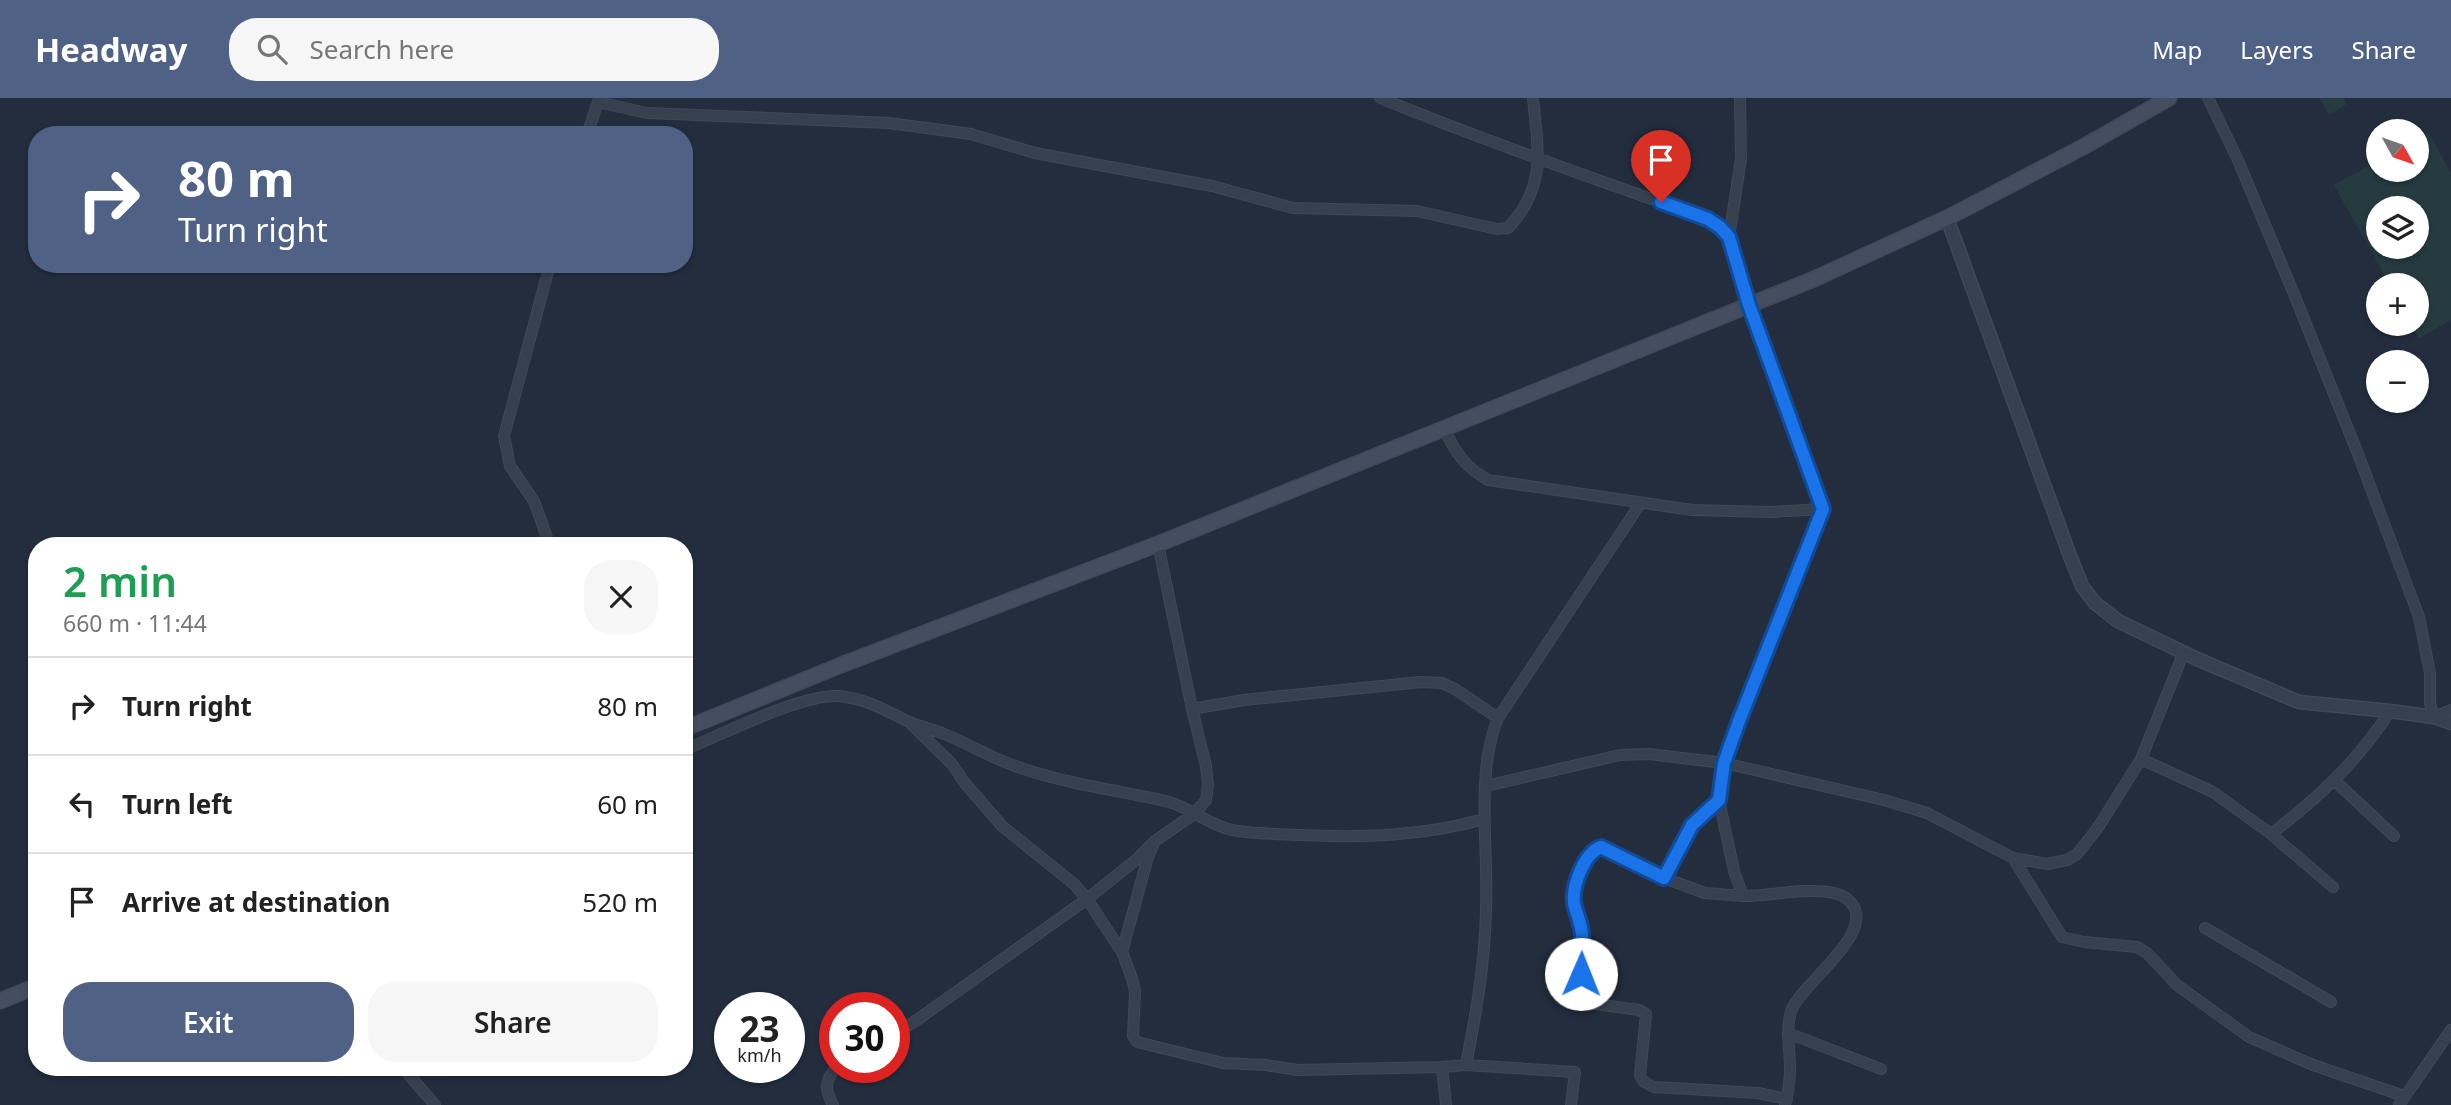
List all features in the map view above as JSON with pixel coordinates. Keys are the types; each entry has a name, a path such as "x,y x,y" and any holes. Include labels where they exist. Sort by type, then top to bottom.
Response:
{"main road":[{"path":"693,725 1158,544 1814,279 1947,218 2083,147 2153,102 2169,98"},
{"path":"0,1001 28,990"}],"street":[{"path":"1380,98 1489,142 1538,157 1708,219 1729,237"},
{"path":"590,126 599,100 648,113 876,122 971,134 1035,153 1212,186 1293,208 1417,211 1497,229 1508,229 1534,191 1538,157 1533,98"},
{"path":"1740,98 1741,159 1729,237 1749,305 1823,509 1724,763 1719,800 1734,872 1743,896"},
{"path":"2208,98 2237,158 2294,294 2419,617 2430,673 2430,703 2434,718"},
{"path":"1947,218 2082,586 2095,603 2118,621 2299,702 2390,711 2451,723"},
{"path":"547,537 534,501 510,466 504,436 548,273"},
{"path":"1443,428 1469,469 1488,480 1640,503 1720,511 1823,509"},
{"path":"1466,1065 1479,987 1486,912 1484,819 1487,755 1491,735 1498,718 1640,503"},
{"path":"910,1024 1087,899 1155,841 1194,814 1206,800 1208,785 1158,544"},
{"path":"1486,786 1620,755 1649,754 1724,763 1884,800 1927,813 2013,858 2047,864 2067,860 2077,854 2097,829 2141,759 2184,652"},
{"path":"1192,709 1244,700 1421,682 1443,683 1498,718"},
{"path":"693,746 819,697 839,696 866,701 887,709 909,722 1014,765 1055,778 1172,803 1230,829 1349,837 1424,832 1484,819"},
{"path":"2434,718 2451,710"},
{"path":"2271,834 2335,781 2362,751 2390,711"},
{"path":"909,722 952,764 1002,826 1054,867 1087,899 1122,952 1135,992 1133,1036 1137,1042 1223,1063 1298,1070 1442,1068 1466,1065 1575,1072 1571,1105"},
{"path":"2141,759 2213,792 2271,834 2333,887"},
{"path":"2335,781 2394,836"},
{"path":"1664,878 1692,825 1719,800"},
{"path":"1122,952 1148,857 1155,841"},
{"path":"1601,847 1664,878 1715,895 1743,896 1826,891 1841,894 1850,901 1856,911 1857,921 1852,934 1794,1005 1789,1018 1790,1071 1786,1102 1728,1090 1654,1087 1644,1082 1640,1076 1647,1014 1639,1010 1580,1002 1582,936 1574,904 1574,892 1589,855 1594,849 1601,847"},
{"path":"2013,858 2062,937 2137,947 2147,953 2177,985 2249,1037 2402,1101 2451,1030"},
{"path":"2205,928 2331,1002"},
{"path":"1788,1033 1881,1069"},
{"path":"1442,1068 1447,1105"},
{"path":"410,1076 435,1105"},
{"path":"827,1083 826,1090 833,1105"}],"green space":[{"path":"2319,98 2344,98 2347,104 2329,115"},
{"path":"2429,134 2451,173 2451,320 2429,332 2429,273 2383,273 2375,259 2429,259 2429,196 2366,196 2366,242 2334,185 2366,167 2366,182 2429,182"}],"route":[{"path":"1581,974 1582,936 1574,904 1574,892 1589,855 1594,849 1601,847 1664,878 1692,825 1719,800 1724,763 1739,721 1823,509 1749,305 1729,237 1708,219 1661,202"}]}
